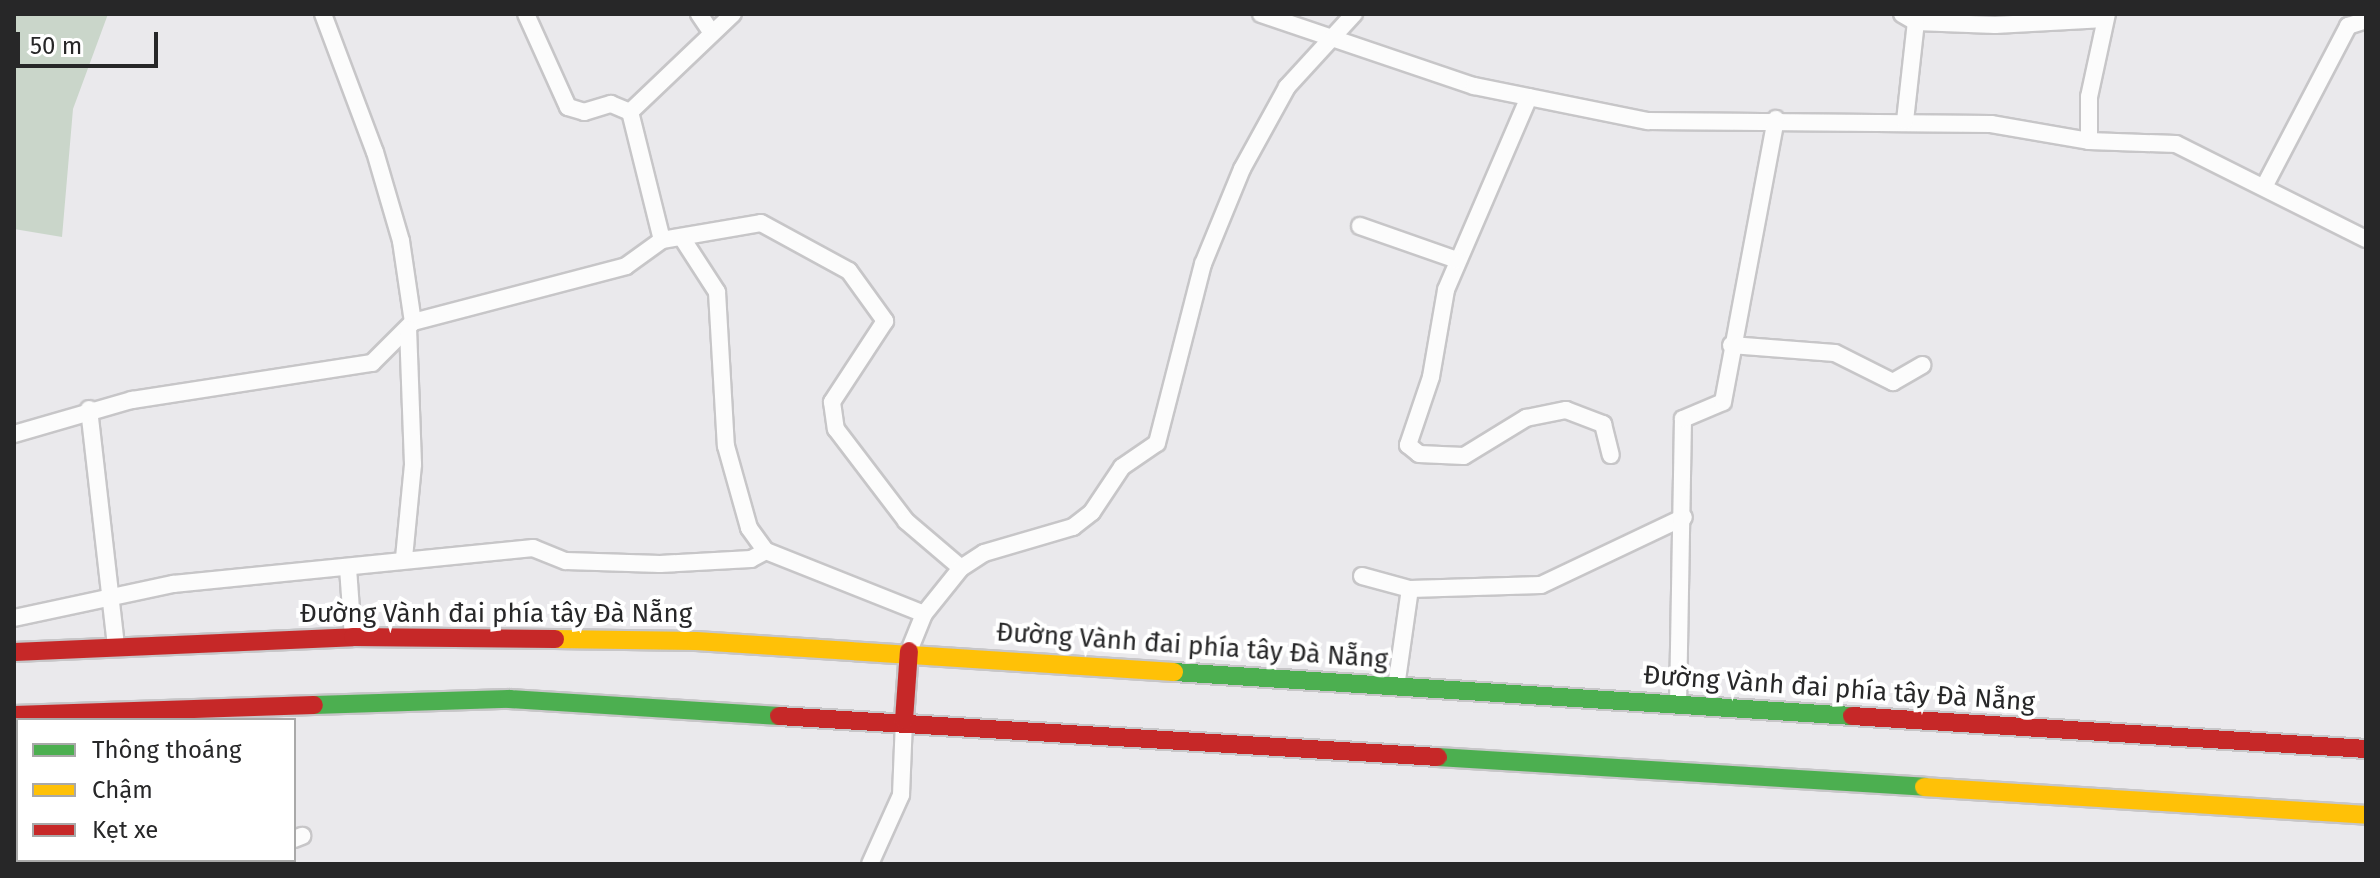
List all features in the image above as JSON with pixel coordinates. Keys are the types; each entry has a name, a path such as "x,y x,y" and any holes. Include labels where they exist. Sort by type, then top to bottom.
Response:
{"main road":[{"name":"Đường Vành đai phía tây Đà Nẵng","path":"14,652 116,645 353,637 546,635 909,651 1396,687 2366,749"},
{"path":"904,720 909,651"},
{"path":"14,715 240,712 509,699 904,720 2366,815"}],"street":[{"path":"323,14 384,181 410,325 413,464 404,558"},
{"path":"526,14 568,107 584,112 611,104 630,112"},
{"path":"699,14 712,33"},
{"path":"630,112 733,14"},
{"path":"1261,14 1329,40 1529,97 1648,121 1776,119 1991,124 2089,141 2176,144 2366,239"},
{"path":"909,651 924,614 961,568 984,553 1073,527 1092,512 1122,467 1157,443 1203,264 1242,169 1287,87 1354,14"},
{"path":"1905,121 1909,18 2106,17 2089,97 2089,141"},
{"path":"2264,187 2348,26 2366,20"},
{"path":"1529,97 1457,260 1431,377 1409,433 1412,451 1464,456 1526,418 1566,410 1603,424 1611,433 1611,455"},
{"path":"630,112 662,240"},
{"path":"1678,705 1684,517 1683,419 1723,402 1731,345 1776,119"},
{"path":"14,434 89,409 372,363 410,325 626,266 662,240 684,241 761,223 849,271 885,321 832,402 836,429 906,521 961,568"},
{"path":"1360,226 1457,260"},
{"path":"684,241 717,292 726,446 749,528 766,551 924,614"},
{"path":"1731,345 1835,353 1893,382 1922,365"},
{"path":"89,409 116,645"},
{"path":"1362,576 1410,589 1541,585 1684,517"},
{"path":"14,618 112,594 348,568 404,558 533,548 566,561 684,564 751,559 766,551"},
{"path":"348,568 353,637"},
{"path":"1396,687 1410,589"},
{"path":"870,864 901,795 904,720"}],"shaded area":[{"path":"14,14 108,14 73,109 62,237 14,229"}],"traffic: fast":[{"path":"1174,672 1852,716"},
{"path":"314,705 509,699 779,716"},
{"path":"1438,757 1924,787"}],"traffic: slow":[{"path":"555,639 696,641 1174,672"},
{"path":"1924,787 2366,815"}],"traffic: jam":[{"path":"14,652 353,637 555,639"},
{"path":"904,720 909,651"},
{"path":"14,715 314,705"},
{"path":"779,716 1438,757"},
{"path":"1852,716 2366,749"}]}
